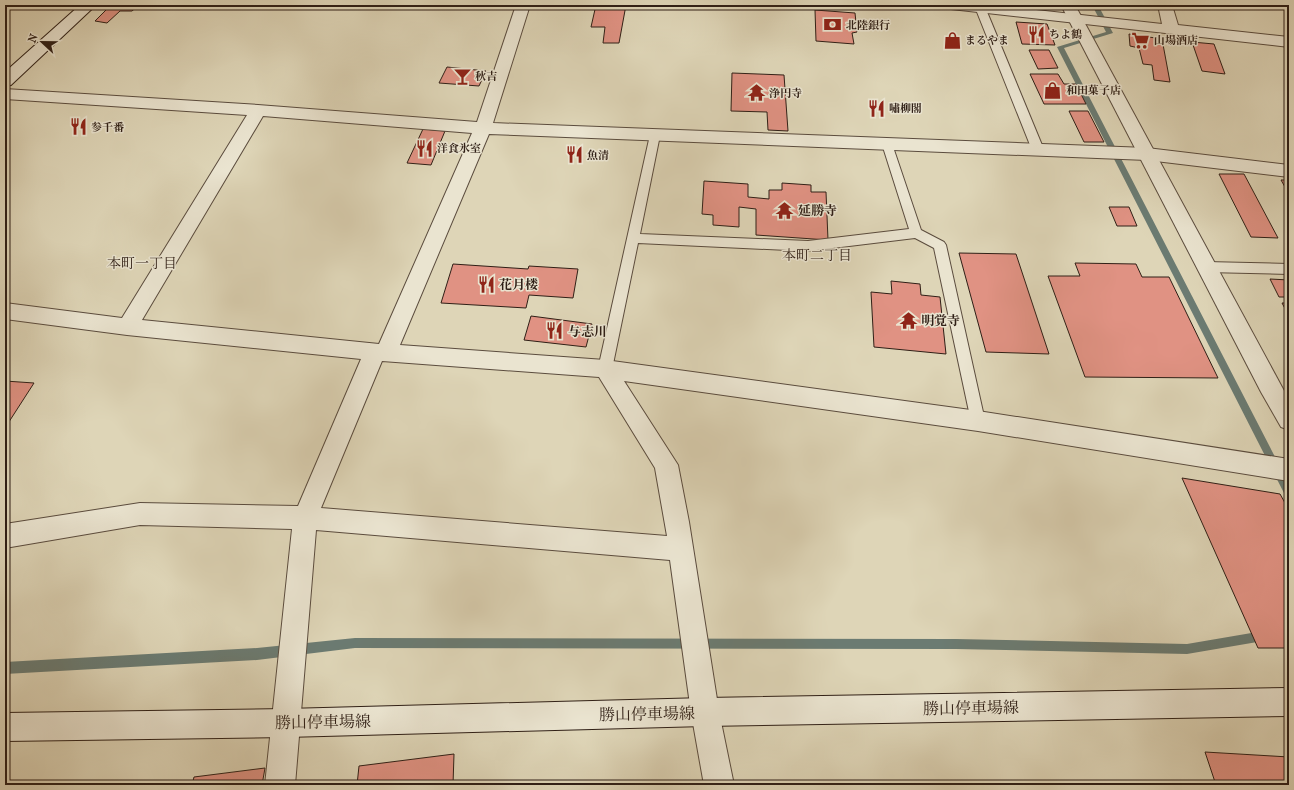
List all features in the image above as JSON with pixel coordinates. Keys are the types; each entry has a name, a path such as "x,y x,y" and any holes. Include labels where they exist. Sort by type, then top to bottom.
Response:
{"street":[{"path":"5,81 89,5"},
{"path":"280,785 305,518 483,128 523,5"},
{"path":"951,5 1072,11 1171,28 1289,42"},
{"path":"1165,5 1171,28"},
{"path":"1072,11 1269,386 1289,420"},
{"path":"5,94 258,110 483,128 1147,154 1289,171"},
{"path":"127,327 258,110"},
{"path":"5,311 127,327 381,352 605,369 978,421 1289,470"},
{"path":"605,369 666,466 681,549 705,712 719,785"},
{"path":"5,536 140,514 305,518 681,549"},
{"name":"勝山停車場線","path":"5,727 286,723 705,712 1289,702"}],"lane":[{"path":"980,7 1038,150"},
{"path":"605,369 655,135"},
{"path":"887,144 916,233"},
{"path":"633,238 808,246 916,233 940,244 978,421"},
{"path":"1206,267 1289,269"}],"building":[{"path":"111,5 139,5 132,11 120,11 107,23 95,21"},
{"path":"596,5 626,5 619,43 603,43 605,27 591,27"},
{"path":"815,10 855,13 857,32 852,33 854,44 816,41"},
{"path":"1016,22 1047,24 1055,45 1022,44"},
{"path":"1129,34 1162,39 1170,82 1154,80 1152,65 1143,64 1139,48 1130,46"},
{"path":"1192,42 1214,44 1225,74 1202,71"},
{"path":"1029,50 1049,50 1058,68 1038,69"},
{"path":"447,67 486,71 479,86 439,83"},
{"path":"732,73 784,75 788,131 768,130 767,112 731,111"},
{"path":"1030,74 1058,74 1064,84 1076,84 1086,104 1044,104"},
{"path":"1069,111 1088,111 1104,142 1084,142"},
{"path":"423,129 445,131 431,165 407,163"},
{"path":"1219,174 1244,174 1278,238 1251,237"},
{"path":"1281,180 1289,180 1289,194"},
{"path":"704,181 748,184 748,197 769,199 769,190 782,190 782,183 811,185 811,192 826,192 828,240 756,235 756,209 739,207 739,227 713,225 713,215 702,214"},
{"path":"1109,207 1129,207 1137,226 1117,226"},
{"path":"959,253 1016,254 1049,354 986,352"},
{"path":"1075,263 1136,264 1142,277 1169,277 1218,378 1085,377 1048,276 1080,276"},
{"path":"453,264 528,269 529,266 578,269 573,298 529,295 526,308 441,303"},
{"path":"1270,279 1289,280 1289,297 1279,297"},
{"path":"891,281 920,284 921,295 940,297 946,354 874,347 871,292 892,294"},
{"path":"1282,303 1289,303 1289,316"},
{"path":"531,316 592,324 586,347 524,340"},
{"path":"5,381 34,383 5,428"},
{"path":"1182,478 1280,494 1289,510 1289,648 1258,648"},
{"path":"1205,752 1289,757 1289,785 1216,785"},
{"path":"454,754 453,785 357,785 359,766"},
{"path":"265,768 262,785 192,785 194,777"}],"waterway":[{"path":"1095,5 1110,33 1060,47 1289,494"},
{"path":"5,668 257,654 355,643 956,644 1187,649 1269,635 1289,634"}],"place":[{"name":"北陸銀行","path":"833,25"},
{"name":"ちよ鶴","path":"1036,34"},
{"name":"まるやま","path":"952,40"},
{"name":"山場酒店","path":"1141,40"},
{"name":"秋吉","path":"462,76"},
{"name":"和田菓子店","path":"1053,90"},
{"name":"浄円寺","path":"756,93"},
{"name":"嘯柳閣","path":"876,108"},
{"name":"参千番","path":"78,127"},
{"name":"洋食氷室","path":"424,148"},
{"name":"魚清","path":"574,155"},
{"name":"延勝寺","path":"785,210"},
{"name":"花月楼","path":"486,284"},
{"name":"明覚寺","path":"908,320"},
{"name":"与志川","path":"555,331"}],"district":[{"name":"本町二丁目","path":"817,255"},
{"name":"本町一丁目","path":"142,263"}]}
